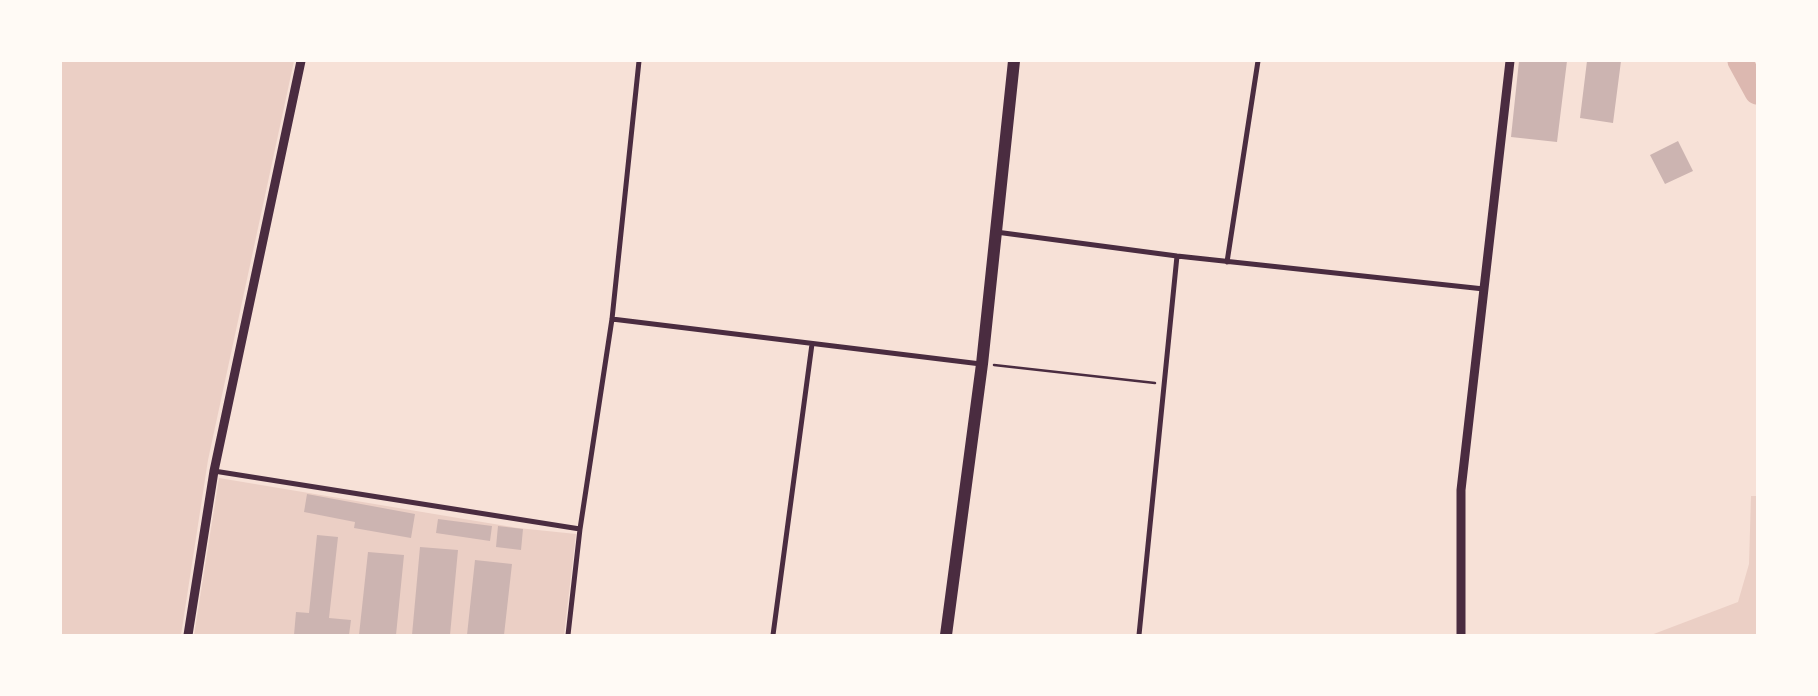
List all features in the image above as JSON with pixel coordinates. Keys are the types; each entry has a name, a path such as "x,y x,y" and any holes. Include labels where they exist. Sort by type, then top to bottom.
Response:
{"highway":[{"path":"946,635 982,364 1014,61"}],"street":[{"path":"188,635 214,471 301,61"},
{"path":"568,635 580,529 612,319 639,61"},
{"path":"1227,262 1258,61"},
{"path":"1461,635 1462,490 1510,61"},
{"path":"996,232 1227,262 1485,290"},
{"path":"1139,635 1177,256"},
{"path":"612,319 982,364"},
{"path":"773,635 812,344"},
{"path":"214,471 580,529"}],"path":[{"path":"982,364 1164,384"}],"shaded area":[{"path":"61,61 294,61 208,460 181,635 61,635"},
{"path":"219,478 518,528 576,534 564,635 194,635"},
{"path":"1751,496 1757,496 1757,635 1651,635 1738,602 1749,564"}],"building":[{"path":"1519,61 1567,61 1557,142 1511,137"},
{"path":"1587,61 1621,61 1613,123 1580,118"},
{"path":"1678,141 1693,171 1665,184 1650,155"},
{"path":"307,494 415,514 411,538 354,528 355,522 304,512"},
{"path":"438,519 492,526 490,541 436,533"},
{"path":"498,526 523,529 521,550 496,547"},
{"path":"317,535 338,537 329,618 351,620 349,635 294,635 296,612 309,613"},
{"path":"420,547 458,550 450,635 412,635"},
{"path":"368,552 404,555 396,635 359,635"},
{"path":"475,560 512,564 504,635 467,635"}],"waterway":[{"path":"1740,61 1757,92"}]}
